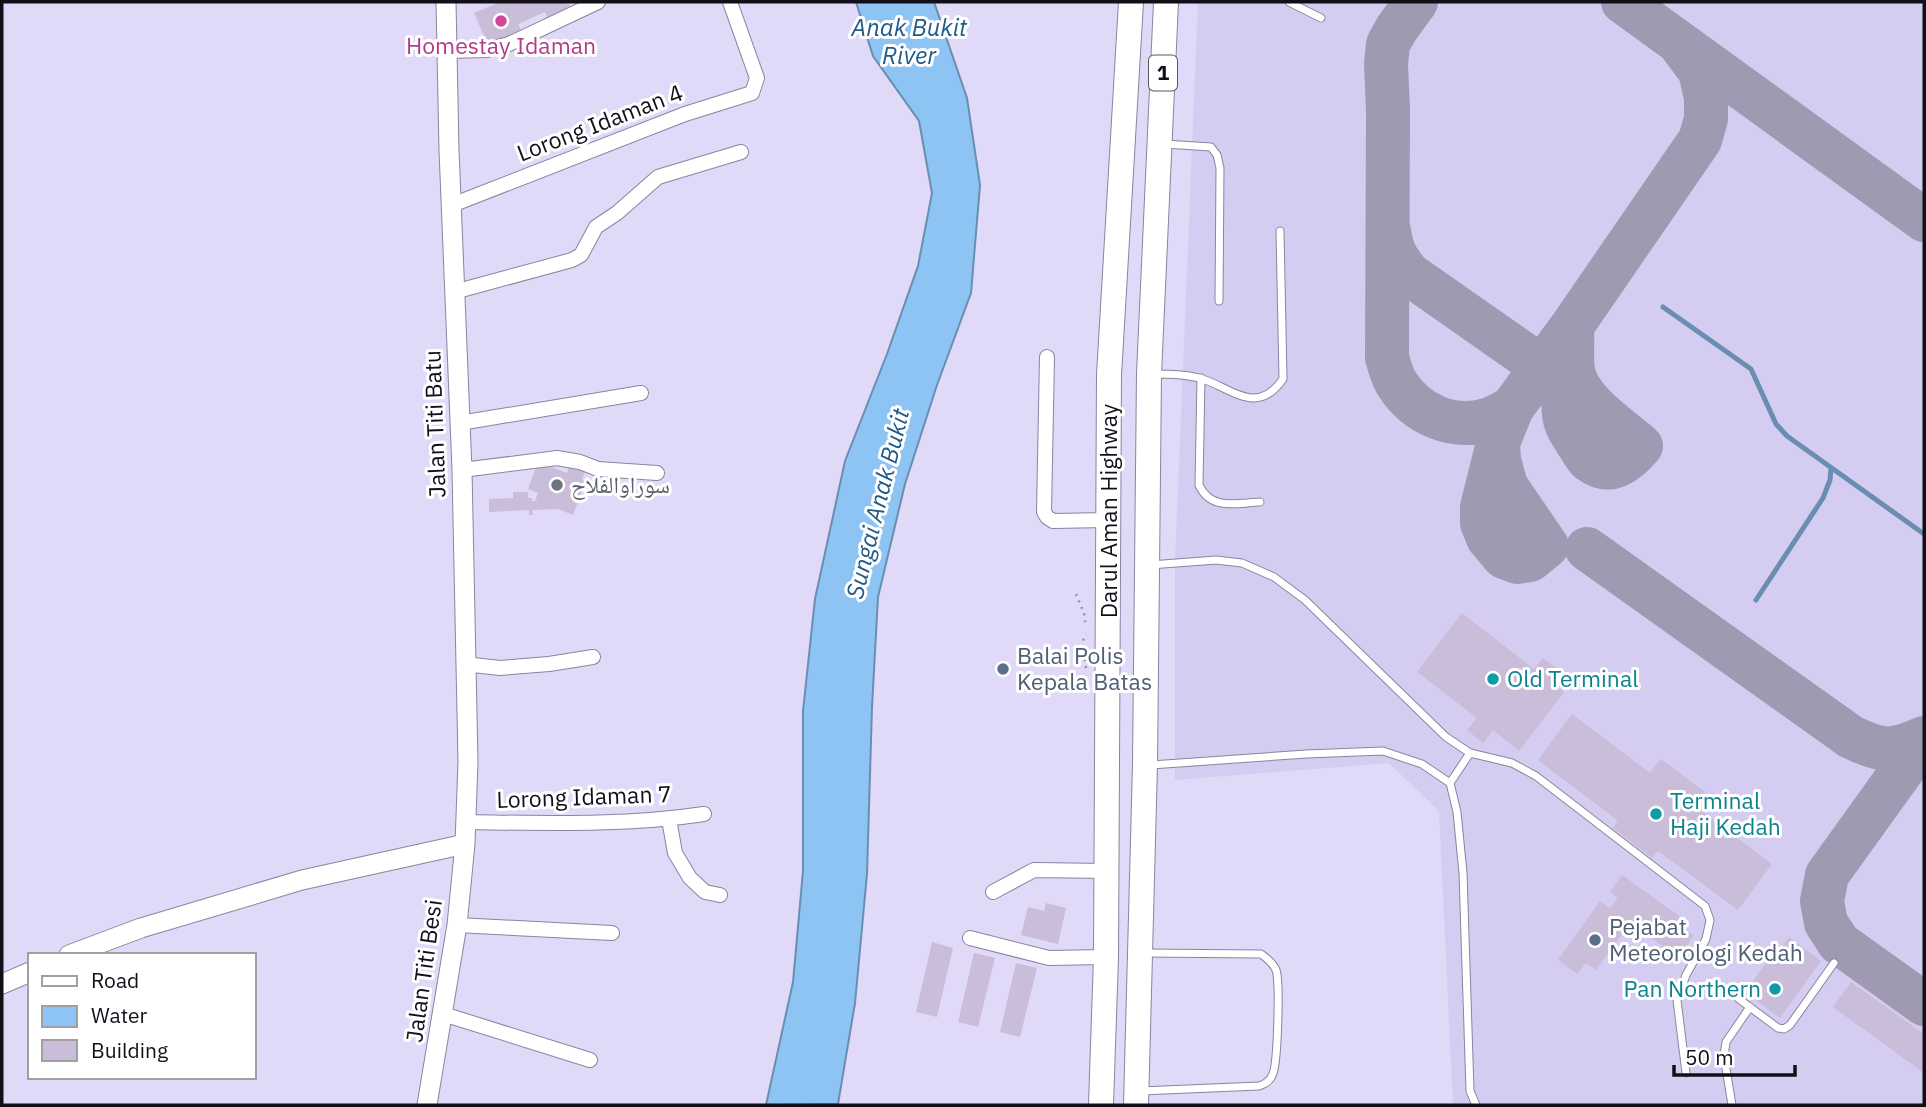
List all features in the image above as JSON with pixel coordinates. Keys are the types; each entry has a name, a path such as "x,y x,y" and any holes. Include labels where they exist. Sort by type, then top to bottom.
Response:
{"highway":[{"name":"Darul Aman Highway","path":"1101,1105 1106,957 1109,375 1131,2"},
{"name":"Darul Aman Highway","path":"1136,1098 1145,765 1149,374 1166,2"},
{"path":"1109,375 1149,374"}],"main road":[{"name":"Jalan Titi Batu","path":"446,2 468,762 465,844"},
{"name":"Jalan Titi Besi","path":"428,1105 457,925 465,844"},
{"path":"75,953 141,929 302,880 465,844"},
{"path":"2,984 28,973"}],"street":[{"path":"446,51 487,50 509,44 598,2"},
{"name":"Lorong Idaman 4","path":"452,205 685,114 752,93 757,78 730,2"},
{"path":"454,292 572,260 581,255 596,227 617,213 658,177 741,152"},
{"path":"1047,357 1044,512 1053,521 1108,520"},
{"path":"460,423 641,393"},
{"path":"461,470 557,458 598,469 657,473"},
{"path":"464,664 500,668 593,657"},
{"name":"Lorong Idaman 7","path":"465,822 670,819 704,814"},
{"path":"670,819 675,853 690,877 705,892 720,895"},
{"path":"993,892 1034,870 1106,871"},
{"path":"457,925 612,933"},
{"path":"970,939 1049,958 1106,957"},
{"path":"443,1014 590,1060"}],"lane":[{"path":"1289,2 1321,18"},
{"path":"1159,144 1211,147 1217,155 1220,167 1219,301"},
{"path":"1149,374 1183,374 1201,378 1230,393 1245,397 1261,398 1275,391 1283,379 1280,231"},
{"path":"1201,378 1199,485 1212,502 1260,502"},
{"path":"1146,565 1216,560 1242,563 1274,577 1305,600 1446,737 1470,753 1512,763 1536,776 1705,906 1710,920 1706,939 1686,975 1677,1000 1686,1073"},
{"path":"1145,765 1382,751 1422,764 1450,783 1457,813 1463,873 1470,1091 1476,1105"},
{"path":"1450,783 1470,753"},
{"path":"1136,1098 1267,1084 1274,1074 1276,1050 1277,974 1272,962 1261,954 1140,953"},
{"path":"1739,999 1778,1028 1784,1029 1790,1025 1834,963"},
{"path":"1732,1105 1724,1056 1726,1042 1750,1007"}],"path":[{"path":"1076,594 1084,613 1087,632 1082,643 1087,676"}],"shaded area":[{"path":"1198,2 1924,2 1924,1105 1453,1105 1439,811 1389,763 1175,780 1175,562"}],"water":[{"name":"Anak Bukit River","path":"856,2 934,2 967,98 980,185 971,293 905,484 878,597 867,874 855,1003 838,1104 766,1105 793,982 803,871 803,711 815,599 845,461 918,266 932,193 919,121 873,56"}],"building":[{"name":"Homestay Idaman","path":"500,2 568,2 571,8 547,18 545,12 518,24 521,30 488,45 474,13"},
{"name":"سوراوالفلاح","path":"538,462 567,473 570,465 585,471 582,479 586,481 573,515 558,509 532,510 533,515 529,515 529,510 489,512 489,499 513,498 513,492 528,492 528,498 532,498 532,501 539,501 535,500 538,493 528,489"},
{"name":"Old Terminal","path":"1462,613 1534,669 1543,658 1564,674 1555,685 1564,692 1519,751 1493,730 1483,743 1467,730 1477,718 1417,672"},
{"name":"Terminal Haji Kedah","path":"1572,714 1650,773 1661,759 1705,792 1695,806 1772,864 1738,910 1658,851 1652,858 1613,828 1618,821 1538,760"},
{"path":"1622,875 1689,923 1685,929 1694,935 1679,958 1630,923 1596,970 1586,963 1577,974 1558,960 1600,901 1610,908 1618,898 1610,892"},
{"path":"1046,903 1066,908 1058,944 1021,935 1028,907 1044,911"},
{"path":"1789,937 1821,961 1780,1018 1745,992"},
{"path":"932,942 953,948 937,1017 916,1012"},
{"path":"974,953 995,958 978,1027 958,1022"},
{"path":"1016,963 1037,968 1020,1037 1000,1032"},
{"path":"1851,982 1924,1034 1924,1073 1833,1007"}],"waterway":[{"path":"1663,307 1751,369 1776,424 1787,436 1924,534"},
{"path":"1756,600 1823,498 1830,480 1831,468"}],"taxiway":[{"path":"1416,2 1388,44 1386,64 1387,358 1394,378 1405,395 1414,404 1436,417 1474,423 1490,419 1512,408"},
{"path":"1623,2 1924,220"},
{"path":"1498,443 1499,460 1506,486 1547,546 1530,560 1517,562 1504,557 1488,538 1482,523 1482,507 1498,443 1512,408 1700,140 1706,119 1706,98 1700,71 1679,43"},
{"path":"1389,231 1395,254 1409,274 1542,367 1559,381 1561,386"},
{"path":"1572,326 1573,370 1582,392 1600,412 1641,446 1618,465 1605,467 1590,461 1566,422 1564,394 1572,326"},
{"path":"1587,549 1851,737 1880,748 1904,746 1924,738"},
{"path":"1924,740 1827,875 1822,901 1826,923 1839,943 1924,1004"}],"place":[{"name":"Homestay Idaman","path":"501,21"},
{"name":"سوراوالفلاح","path":"557,485"},
{"name":"Balai Polis Kepala Batas","path":"1003,669"},
{"name":"Old Terminal","path":"1493,679"},
{"name":"Terminal Haji Kedah","path":"1656,814"},
{"name":"Pejabat Meteorologi Kedah","path":"1595,940"},
{"name":"Pan Northern","path":"1775,989"}],"water label":[{"name":"Sungai Anak Bukit","path":"878,504"}]}
